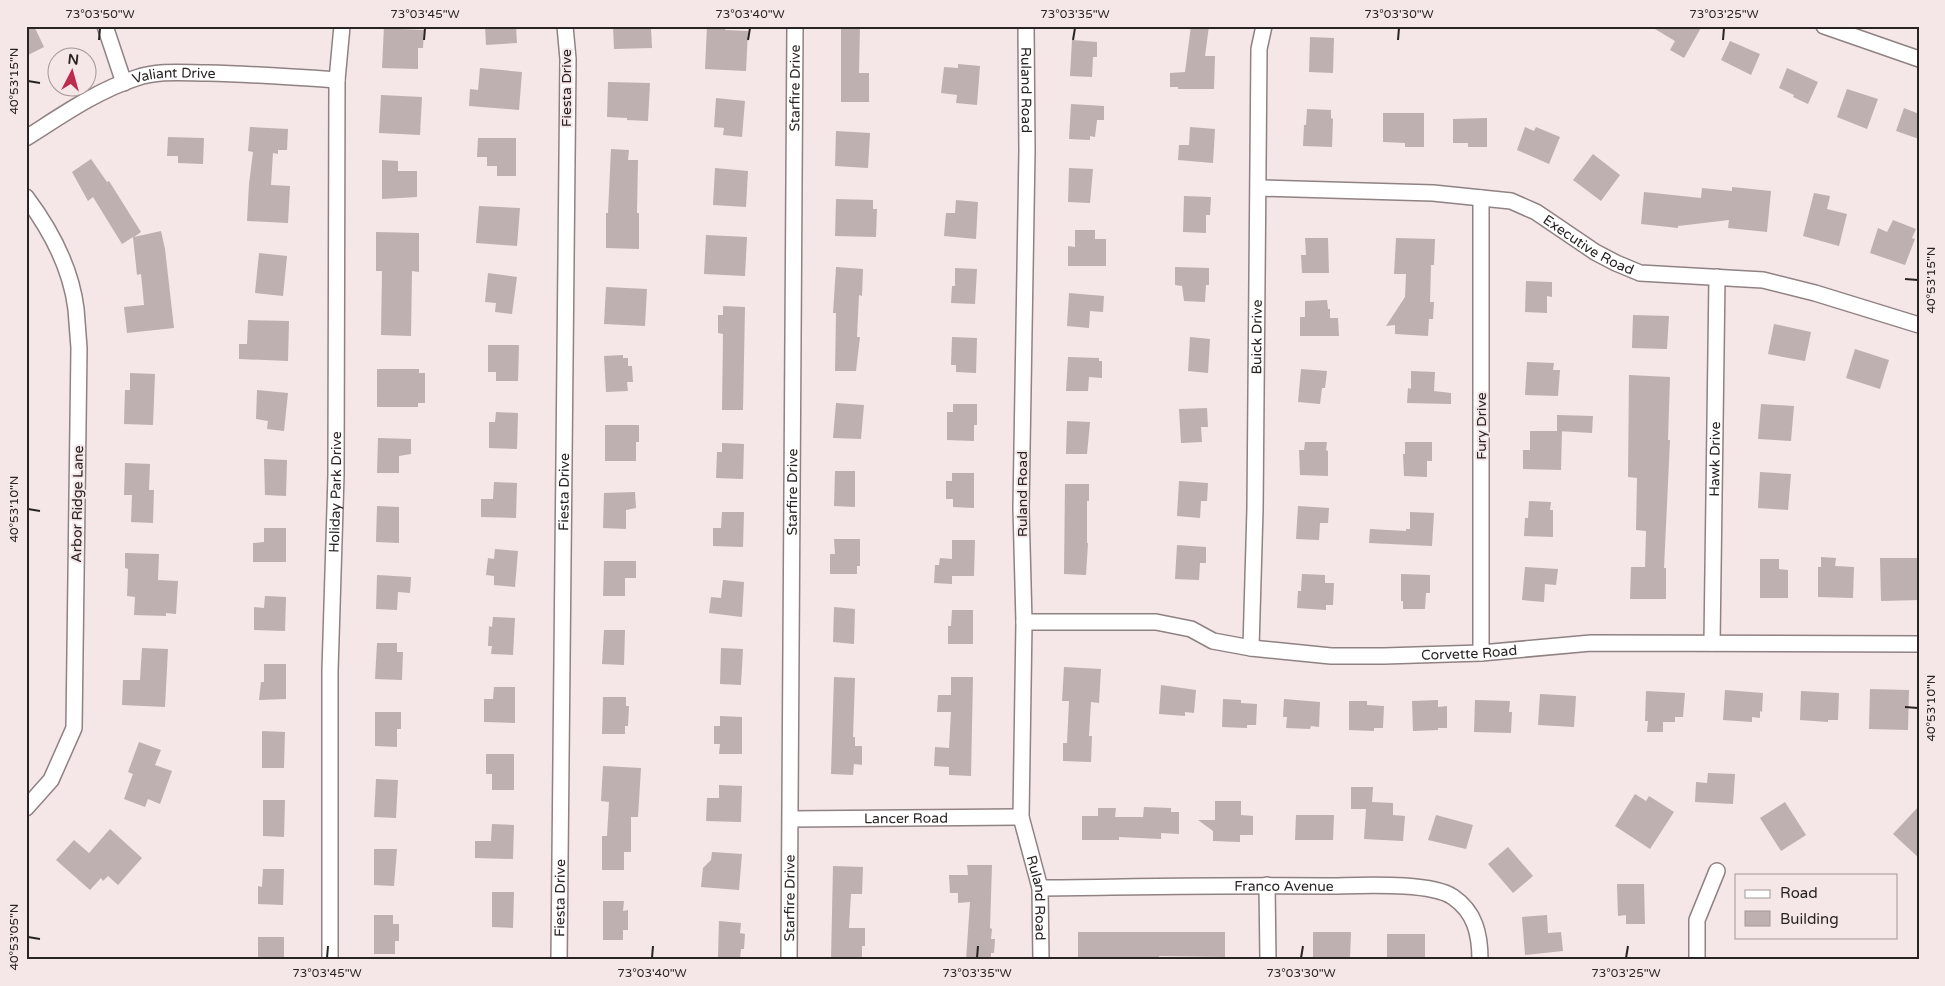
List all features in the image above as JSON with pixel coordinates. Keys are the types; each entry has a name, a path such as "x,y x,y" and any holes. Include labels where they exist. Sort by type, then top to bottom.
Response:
{"street":[{"path":"105,26 124,83"},
{"name":"Holiday Park Drive","path":"330,960 330,671 336,465 337,80 342,26"},
{"name":"Fiesta Drive","path":"559,960 568,59 565,26"},
{"name":"Starfire Drive","path":"789,960 795,26"},
{"name":"Ruland Road","path":"1026,26 1027,151 1022,508 1024,622 1021,817 1040,888 1041,960"},
{"name":"Buick Drive","path":"1251,648 1255,509 1259,49 1264,26"},
{"path":"1824,26 1919,59"},
{"name":"Valiant Drive","path":"26,138 79,104 137,78 165,72 246,74 337,80"},
{"name":"Executive Road","path":"1258,188 1433,193 1511,200 1536,212 1595,252 1640,273 1763,280 1815,293 1919,325"},
{"name":"Arbor Ridge Lane","path":"26,197 41,217 60,254 76,307 79,348 74,728 51,780 26,808"},
{"name":"Fury Drive","path":"1481,198 1481,653"},
{"name":"Hawk Drive","path":"1712,643 1717,277"},
{"name":"Corvette Road","path":"1024,622 1156,622 1191,629 1213,641 1251,648 1331,656 1481,653 1591,643 1919,644"},
{"name":"Lancer Road","path":"791,819 1021,817"},
{"path":"1697,960 1697,920 1717,871"},
{"path":"1267,885 1268,960"},
{"name":"Franco Avenue","path":"1040,888 1267,885 1426,887 1452,897 1471,913 1480,945 1480,960"}],"building":[{"path":"26,26 34,26 44,47 26,56"},
{"path":"384,26 400,26 400,29 424,30 423,48 418,48 418,69 382,68"},
{"path":"485,26 516,26 517,43 486,45"},
{"path":"613,26 651,28 652,48 614,49"},
{"path":"707,26 726,26 725,30 748,31 746,71 705,69"},
{"path":"841,26 860,26 859,73 869,73 869,102 841,102"},
{"path":"1191,26 1209,26 1205,56 1215,56 1214,89 1178,89 1178,87 1170,87 1170,73 1185,72"},
{"path":"1650,26 1702,26 1684,58 1670,50 1675,41"},
{"path":"1310,37 1334,38 1333,73 1309,72"},
{"path":"1072,40 1097,42 1097,57 1093,57 1092,77 1070,76"},
{"path":"1730,41 1760,54 1751,75 1721,60"},
{"path":"958,64 980,66 977,105 956,103 957,95 941,93 944,67 958,68"},
{"path":"480,68 522,72 519,110 469,106 470,89 478,90"},
{"path":"1787,68 1818,82 1808,104 1779,88"},
{"path":"608,82 650,83 648,121 607,117"},
{"path":"1847,89 1878,99 1867,129 1837,117"},
{"path":"381,95 422,97 420,135 379,133"},
{"path":"716,98 745,101 742,137 723,135 724,128 714,127"},
{"path":"1071,104 1104,106 1104,120 1097,120 1095,137 1090,136 1090,140 1069,139"},
{"path":"1904,108 1919,114 1919,139 1896,131"},
{"path":"1307,109 1331,110 1331,118 1333,119 1332,147 1303,146"},
{"path":"1383,113 1424,113 1424,147 1405,147 1405,143 1383,142"},
{"path":"1487,118 1487,147 1468,147 1468,143 1453,143 1453,119"},
{"path":"250,127 288,129 287,150 278,150 278,154 273,153 271,185 290,186 288,223 247,221 253,152 248,151"},
{"path":"1190,127 1215,129 1213,163 1178,160 1179,145 1189,145"},
{"path":"1525,127 1534,131 1536,127 1560,137 1549,164 1517,150"},
{"path":"836,131 870,133 868,168 835,166"},
{"path":"168,137 204,138 203,164 178,163 178,156 167,156"},
{"path":"478,138 516,138 516,176 497,176 497,166 487,166 487,157 477,157"},
{"path":"611,149 629,150 628,160 638,160 637,213 639,213 639,249 606,248 606,213 608,213"},
{"path":"1593,154 1620,175 1601,201 1573,180"},
{"path":"91,159 107,182 109,181 141,232 134,237 161,231 165,249 174,328 127,333 124,307 144,305 141,274 137,275 133,237 122,244 93,197 88,201 72,172"},
{"path":"382,160 398,161 398,171 417,171 417,197 382,199"},
{"path":"715,168 748,171 746,207 713,205"},
{"path":"1069,168 1093,169 1090,203 1068,202"},
{"path":"1732,187 1771,191 1767,232 1728,228 1729,220 1678,226 1678,228 1641,224 1644,192 1701,198 1702,188 1732,191"},
{"path":"1814,193 1830,196 1827,209 1847,214 1839,246 1803,236"},
{"path":"1184,196 1211,197 1210,215 1206,215 1206,233 1183,232"},
{"path":"836,199 873,200 873,209 877,209 876,237 835,236"},
{"path":"956,200 978,202 976,239 944,236 946,213 955,213"},
{"path":"479,206 520,208 517,246 476,243"},
{"path":"1893,220 1916,229 1912,238 1915,239 1905,265 1870,253 1878,228 1887,232"},
{"path":"1075,230 1095,230 1095,239 1106,239 1106,266 1068,266 1068,246 1075,247"},
{"path":"376,232 419,233 419,272 412,271 411,336 381,335 382,271 376,271"},
{"path":"706,235 747,237 745,276 704,274"},
{"path":"1305,238 1328,238 1329,273 1302,273 1301,255 1306,255"},
{"path":"1396,238 1435,239 1434,265 1431,265 1430,302 1434,302 1433,319 1429,319 1428,336 1395,334 1395,325 1386,326 1405,297 1406,274 1394,274"},
{"path":"259,253 287,256 283,296 255,293"},
{"path":"836,267 863,269 862,296 859,295 857,337 860,337 856,371 835,371 836,313 833,313"},
{"path":"1175,267 1209,268 1209,285 1206,285 1205,302 1184,301 1182,286 1175,285"},
{"path":"955,268 977,269 975,304 951,303 952,286 955,286"},
{"path":"488,273 517,277 512,314 495,312 496,303 485,302"},
{"path":"1526,281 1552,282 1552,297 1547,296 1547,313 1525,312"},
{"path":"606,287 647,289 645,326 604,324"},
{"path":"1069,293 1104,296 1103,312 1090,311 1089,328 1067,326"},
{"path":"1327,300 1330,318 1338,318 1339,336 1300,336 1300,317 1305,317 1305,301"},
{"path":"723,306 745,307 743,410 722,410 723,334 718,333 718,315 723,315"},
{"path":"1633,315 1669,316 1667,349 1632,348"},
{"path":"248,320 289,321 288,361 239,359 239,344 247,344"},
{"path":"1774,324 1811,332 1805,361 1768,354"},
{"path":"952,337 977,338 976,373 956,372 956,365 951,365"},
{"path":"1190,337 1210,339 1208,373 1188,371"},
{"path":"488,345 519,345 518,381 496,381 496,372 488,372"},
{"path":"1855,349 1889,360 1880,389 1846,378"},
{"path":"623,355 623,358 628,358 628,366 632,366 633,382 627,382 628,391 606,392 604,356"},
{"path":"1068,357 1099,358 1099,361 1102,361 1102,378 1089,377 1088,391 1066,391"},
{"path":"1527,362 1554,363 1553,370 1560,370 1558,396 1525,395"},
{"path":"377,369 419,369 419,373 425,373 425,403 418,403 418,407 377,407"},
{"path":"1301,369 1327,371 1325,388 1322,388 1320,404 1298,402"},
{"path":"1411,371 1435,372 1434,391 1451,393 1451,404 1407,403 1408,388 1411,389"},
{"path":"130,373 155,374 153,425 124,424 125,390 130,390"},
{"path":"1629,375 1670,377 1668,440 1670,440 1664,568 1666,568 1666,599 1630,599 1631,567 1645,567 1646,531 1636,530 1637,478 1628,477"},
{"path":"257,390 288,393 284,431 267,429 268,421 256,419"},
{"path":"836,403 864,405 861,439 833,438"},
{"path":"953,404 977,404 977,425 974,425 974,441 947,440 947,412 953,412"},
{"path":"1761,404 1794,406 1791,441 1758,439"},
{"path":"1207,408 1208,427 1201,427 1202,442 1181,443 1179,409"},
{"path":"496,412 518,413 517,449 489,448 489,422 495,422"},
{"path":"1557,415 1593,416 1592,433 1557,431"},
{"path":"1067,421 1090,422 1087,454 1066,454"},
{"path":"605,425 639,425 639,442 636,442 636,461 605,461"},
{"path":"1530,431 1562,431 1561,470 1523,469 1523,450 1530,450"},
{"path":"378,438 411,439 411,454 399,456 399,473 377,473"},
{"path":"1305,442 1327,442 1328,476 1300,475 1299,450 1304,450"},
{"path":"1405,442 1432,442 1432,461 1427,461 1427,477 1404,476 1403,454 1405,454"},
{"path":"722,443 744,444 743,479 716,478 717,452 722,452"},
{"path":"264,459 287,460 286,496 265,495"},
{"path":"125,463 150,464 149,490 154,490 153,523 131,522 132,495 124,495"},
{"path":"835,471 855,471 855,507 834,506"},
{"path":"1760,472 1791,474 1788,510 1758,508"},
{"path":"952,473 974,473 974,508 953,507 953,499 946,499 946,481 952,481"},
{"path":"1179,481 1208,483 1207,501 1201,501 1200,518 1177,516"},
{"path":"494,482 517,483 516,518 481,517 481,499 493,499"},
{"path":"1065,484 1089,484 1086,575 1064,574"},
{"path":"635,492 636,508 626,510 626,529 603,528 604,493"},
{"path":"1529,501 1551,502 1550,510 1553,510 1553,537 1524,536 1525,518 1528,518"},
{"path":"377,506 399,507 399,543 376,542"},
{"path":"1298,506 1329,508 1328,523 1320,523 1319,540 1296,539"},
{"path":"722,512 744,512 743,547 713,546 713,528 721,528"},
{"path":"1410,512 1434,513 1432,546 1369,543 1370,529 1406,531 1406,529 1410,529"},
{"path":"264,528 286,528 286,562 253,562 253,543 264,542"},
{"path":"834,539 860,539 860,566 857,566 857,574 830,574 830,554 835,554"},
{"path":"952,540 975,540 974,576 952,576 952,584 934,583 935,565 939,565 940,558 952,559"},
{"path":"1177,545 1206,547 1206,563 1200,563 1199,580 1175,579"},
{"path":"495,549 518,551 515,587 494,585 494,576 486,575 488,558 494,559"},
{"path":"125,553 159,554 158,580 178,581 176,614 166,613 166,616 134,615 135,597 127,596 128,569 125,568"},
{"path":"1821,557 1836,558 1835,566 1854,567 1853,598 1818,597 1818,567 1821,567"},
{"path":"1880,558 1919,558 1919,600 1881,601"},
{"path":"1760,559 1779,559 1779,569 1788,570 1788,598 1760,598"},
{"path":"604,561 636,561 636,578 625,578 625,596 603,596"},
{"path":"1525,567 1558,569 1556,585 1545,584 1544,602 1522,600"},
{"path":"1302,574 1325,575 1325,583 1334,583 1333,605 1326,605 1326,610 1297,608"},
{"path":"1401,574 1430,575 1430,593 1426,593 1425,609 1403,609 1403,601 1401,601"},
{"path":"377,575 411,577 410,593 398,592 397,610 376,609"},
{"path":"723,580 744,582 742,617 709,613 711,597 721,598"},
{"path":"265,596 286,597 285,631 254,630 254,607 264,608"},
{"path":"834,607 855,609 854,644 833,642"},
{"path":"952,610 973,610 973,644 948,644 948,626 951,626"},
{"path":"493,617 515,618 513,655 491,654 492,646 488,646 489,626 492,627"},
{"path":"604,630 625,630 624,665 602,664"},
{"path":"377,643 397,643 397,652 403,652 402,680 375,679"},
{"path":"142,648 168,649 165,707 122,705 123,680 140,680"},
{"path":"721,648 743,649 741,685 720,684"},
{"path":"264,664 286,664 286,699 259,700 261,682 264,682"},
{"path":"1064,667 1101,669 1099,703 1091,702 1089,736 1092,736 1091,762 1063,761 1063,743 1067,743 1069,701 1062,701"},
{"path":"834,677 855,678 853,737 855,737 855,746 862,746 862,765 854,764 853,775 831,774"},
{"path":"951,677 973,677 971,776 949,775 949,767 934,766 935,747 949,748 951,712 937,712 938,695 951,695"},
{"path":"1161,685 1196,690 1194,713 1185,712 1185,716 1159,714"},
{"path":"494,687 515,687 515,723 484,722 484,699 493,699"},
{"path":"1870,689 1909,690 1908,730 1869,729"},
{"path":"1725,690 1763,693 1760,718 1752,717 1752,722 1723,720"},
{"path":"1646,691 1685,693 1683,717 1675,717 1675,722 1663,722 1663,732 1647,732 1648,721 1645,721"},
{"path":"1801,691 1839,693 1838,720 1828,720 1828,722 1800,720"},
{"path":"1540,694 1576,696 1574,727 1538,725"},
{"path":"603,697 626,697 626,706 629,706 628,726 625,726 625,734 602,734"},
{"path":"1223,699 1241,700 1241,703 1257,704 1256,725 1247,725 1247,728 1222,727"},
{"path":"1284,699 1320,702 1319,727 1311,726 1310,729 1286,728 1287,717 1283,717"},
{"path":"1438,700 1438,707 1447,706 1447,728 1413,731 1412,701"},
{"path":"1475,700 1510,701 1509,712 1512,712 1511,733 1474,732"},
{"path":"1349,701 1367,701 1367,705 1384,706 1383,728 1374,728 1374,731 1349,730"},
{"path":"375,712 401,712 401,729 397,729 397,747 375,746"},
{"path":"720,716 742,717 742,754 719,754 720,744 714,744 714,726 720,726"},
{"path":"262,731 285,732 284,768 262,768"},
{"path":"139,742 161,750 155,765 172,771 160,804 148,799 145,807 124,799 133,774 128,772"},
{"path":"486,754 514,754 514,790 492,790 492,774 486,774"},
{"path":"603,766 641,768 638,817 631,817 631,852 624,852 624,870 602,870 602,836 607,836 609,802 601,801"},
{"path":"1708,773 1735,774 1733,804 1695,802 1696,782 1707,783"},
{"path":"376,779 398,780 396,818 374,817"},
{"path":"719,785 742,786 741,822 706,821 707,798 719,798"},
{"path":"1351,787 1373,787 1372,802 1393,803 1393,815 1405,816 1403,841 1364,839 1366,809 1351,809"},
{"path":"1635,794 1646,801 1649,796 1674,812 1650,849 1615,826"},
{"path":"263,800 285,800 284,837 263,836"},
{"path":"1215,801 1241,801 1241,815 1253,816 1253,835 1240,835 1240,842 1213,841 1213,831 1198,820 1215,820"},
{"path":"1785,802 1806,835 1781,851 1760,818"},
{"path":"1919,806 1919,858 1893,834"},
{"path":"1144,807 1171,808 1171,812 1179,812 1179,834 1161,833 1161,839 1119,837 1119,840 1082,840 1082,816 1098,816 1098,808 1116,808 1115,817 1143,817"},
{"path":"1296,815 1334,815 1333,840 1295,840"},
{"path":"1436,815 1473,825 1466,849 1428,840"},
{"path":"492,824 514,825 513,859 475,858 475,841 491,841"},
{"path":"110,829 142,858 118,885 108,876 103,881 101,878 90,890 56,860 74,840 89,853"},
{"path":"1508,847 1533,876 1513,893 1488,864"},
{"path":"374,849 397,849 394,886 374,885"},
{"path":"712,852 742,854 739,890 701,887 703,868 711,860"},
{"path":"967,865 992,865 990,928 992,929 991,939 995,939 994,953 991,953 991,960 966,960 970,902 958,903 958,893 950,893 949,875 968,875"},
{"path":"833,866 863,867 862,894 851,894 849,928 865,928 865,946 862,946 862,960 831,960"},
{"path":"263,869 284,869 283,905 258,904 258,886 262,887"},
{"path":"1617,884 1644,884 1645,924 1626,924 1626,915 1618,916"},
{"path":"492,892 514,892 513,928 492,927"},
{"path":"603,901 624,901 623,911 628,910 628,930 623,930 623,940 603,940"},
{"path":"374,915 393,915 393,924 399,924 399,941 395,941 395,954 374,954"},
{"path":"1547,915 1548,933 1561,932 1563,951 1525,955 1522,917"},
{"path":"719,921 741,923 740,933 745,934 744,949 741,949 740,959 718,957"},
{"path":"1078,932 1225,932 1225,957 1159,956 1159,960 1129,960 1129,957 1078,957"},
{"path":"1313,932 1351,932 1350,958 1315,960 1315,957 1313,957"},
{"path":"1387,934 1425,934 1425,960 1387,960"},
{"path":"258,937 284,937 284,960 258,960"}]}
